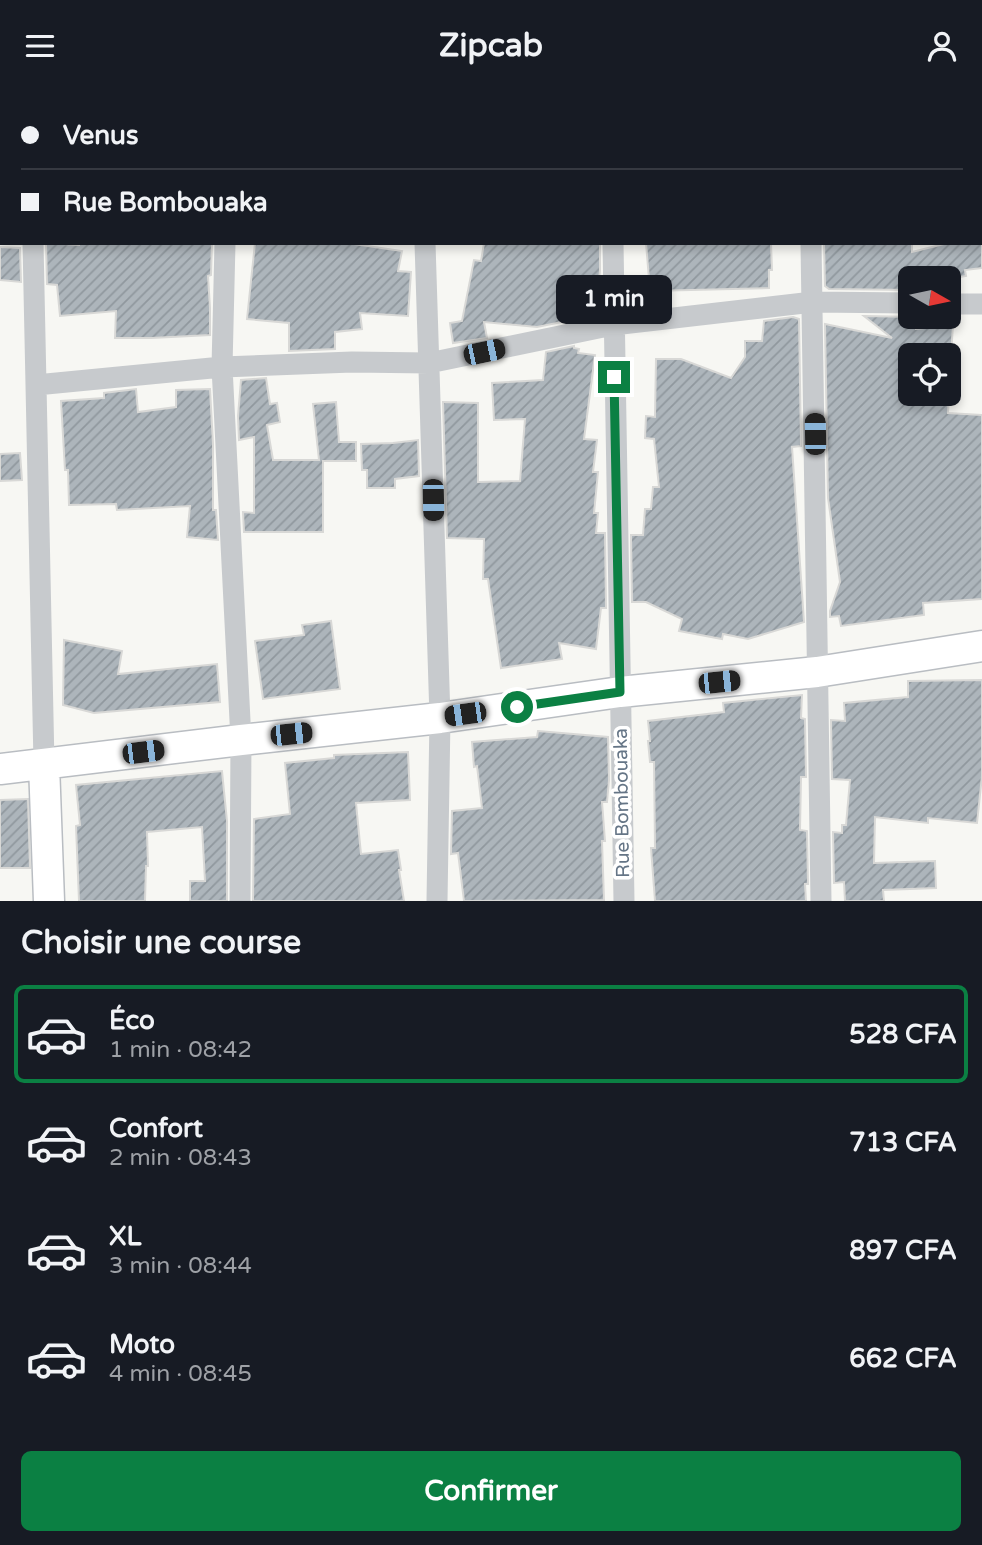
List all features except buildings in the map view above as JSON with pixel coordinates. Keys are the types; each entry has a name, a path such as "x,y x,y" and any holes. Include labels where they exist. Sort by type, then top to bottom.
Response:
{"main road":[{"path":"0,769 440,718 620,692 817,672 982,646"},
{"path":"44,764 49,901"}],"street":[{"path":"33,245 44,764"},
{"path":"225,245 222,367 241,740 240,901"},
{"path":"425,245 440,718 438,901"},
{"name":"Rue Bombouaka","path":"613,245 624,901"},
{"path":"811,245 821,901"},
{"path":"36,384 222,367 352,362 429,363 613,324 813,302 898,303"},
{"path":"961,304 982,304"}],"route":[{"path":"517,707 620,692 614,377"}]}
